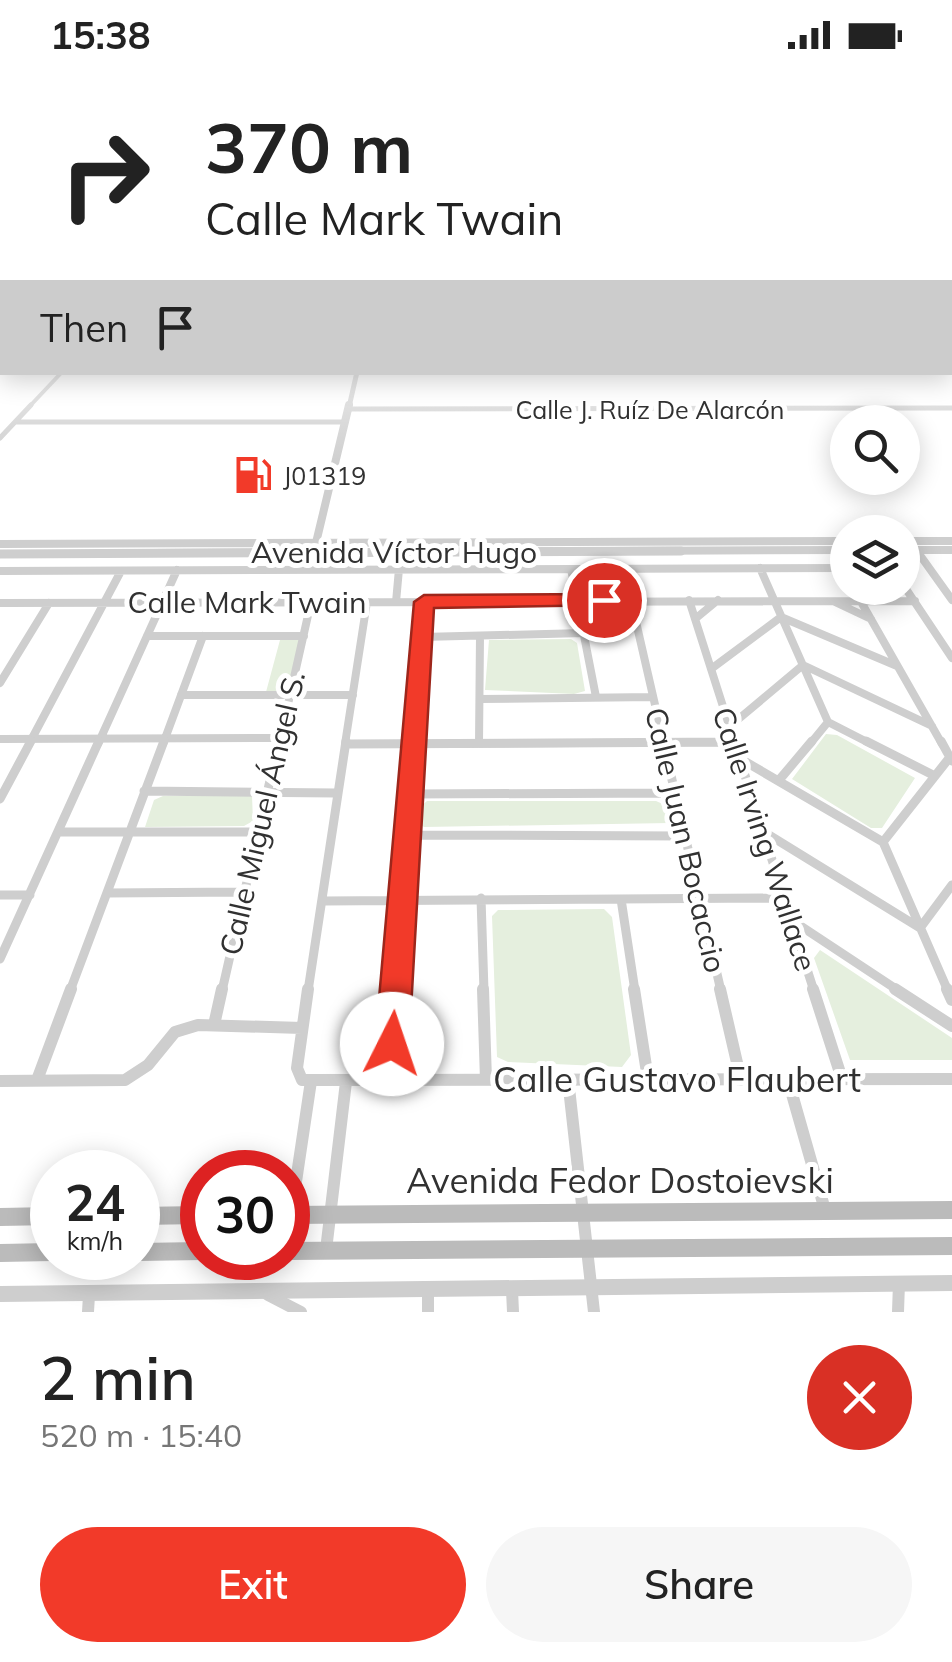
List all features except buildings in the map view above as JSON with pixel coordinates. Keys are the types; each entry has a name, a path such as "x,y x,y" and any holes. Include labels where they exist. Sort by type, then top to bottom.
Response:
{"main road":[{"name":"Avenida Fedor Dostoievski","path":"310,1214 952,1210"},
{"path":"0,1216 30,1216"},
{"path":"310,1250 952,1246"},
{"path":"0,1253 30,1252"}],"street":[{"path":"0,438 59,375"},
{"path":"315,548 356,375"},
{"name":"Calle J. Ruíz De Alarcón","path":"348,410 952,408"},
{"path":"15,422 346,422"},
{"path":"920,543 952,540"},
{"name":"Avenida Víctor Hugo","path":"0,554 830,541"},
{"name":"Avenida Víctor Hugo","path":"0,544 830,550"},
{"path":"920,545 952,550"},
{"path":"920,557 952,600"},
{"path":"760,568 828,722 932,775"},
{"path":"0,571 830,568"},
{"path":"396,602 400,569"},
{"path":"571,569 596,698"},
{"path":"0,958 176,570"},
{"path":"0,799 121,571"},
{"name":"Calle Juan Bocaccio","path":"630,600 741,1080"},
{"name":"Calle Irving Wallace","path":"689,600 842,1079"},
{"path":"695,619 718,600"},
{"name":"Calle Mark Twain","path":"0,603 830,600"},
{"name":"Calle Miguel Ángel S.","path":"214,1026 311,602"},
{"path":"300,1150 311,1081 298,1074 302,1028 367,602"},
{"path":"390,1081 424,602"},
{"path":"0,683 49,603"},
{"path":"842,605 871,619"},
{"path":"863,605 932,726 948,745 951,759 932,775 883,842"},
{"path":"918,605 952,658"},
{"path":"781,617 897,666"},
{"path":"711,669 781,617"},
{"path":"422,636 584,633"},
{"path":"147,636 304,636"},
{"path":"37,1080 203,636"},
{"path":"478,743 480,636"},
{"path":"804,665 932,726"},
{"path":"729,727 804,665"},
{"path":"180,695 352,695"},
{"path":"480,699 653,697"},
{"path":"780,780 828,722"},
{"path":"0,739 280,738"},
{"path":"346,744 734,742"},
{"path":"739,758 883,842 952,1000"},
{"path":"144,791 336,792"},
{"path":"410,794 673,793"},
{"path":"762,830 920,928"},
{"path":"58,832 256,832"},
{"path":"407,835 684,836"},
{"path":"920,928 952,885"},
{"path":"107,893 242,892"},
{"path":"0,895 30,895"},
{"path":"481,898 486,1080"},
{"path":"324,901 783,898"},
{"path":"621,899 648,1079"},
{"path":"790,919 952,1026"},
{"path":"0,1081 125,1080 148,1068 180,1027 302,1028"},
{"path":"568,1079 594,1312"},
{"name":"Calle Gustavo Flaubert","path":"311,1081 952,1079"},
{"path":"788,1080 826,1211"},
{"path":"326,1250 346,1082"},
{"path":"898,1312 899,1283"},
{"path":"0,1294 89,1304 255,1288 589,1290 952,1283"},
{"path":"255,1288 301,1312"},
{"path":"428,1290 428,1312"},
{"path":"512,1290 514,1312"}],"green space":[{"path":"571,639 577,643 585,691 574,694 485,690 489,640"},
{"path":"280,640 300,640 288,692 266,692"},
{"path":"826,734 837,735 915,778 882,828 871,828 792,779"},
{"path":"163,796 252,796 253,821 244,826 145,827 154,800"},
{"path":"427,801 656,801 665,805 670,823 424,827 416,821 420,807"},
{"path":"604,909 612,917 631,1055 622,1067 508,1062 497,1057 492,916 498,910"},
{"path":"820,950 952,1038 952,1060 850,1060 814,958"}],"place":[{"name":"J01319","path":"253,475"}],"route":[{"path":"392,1044 424,602 604,600"}]}
